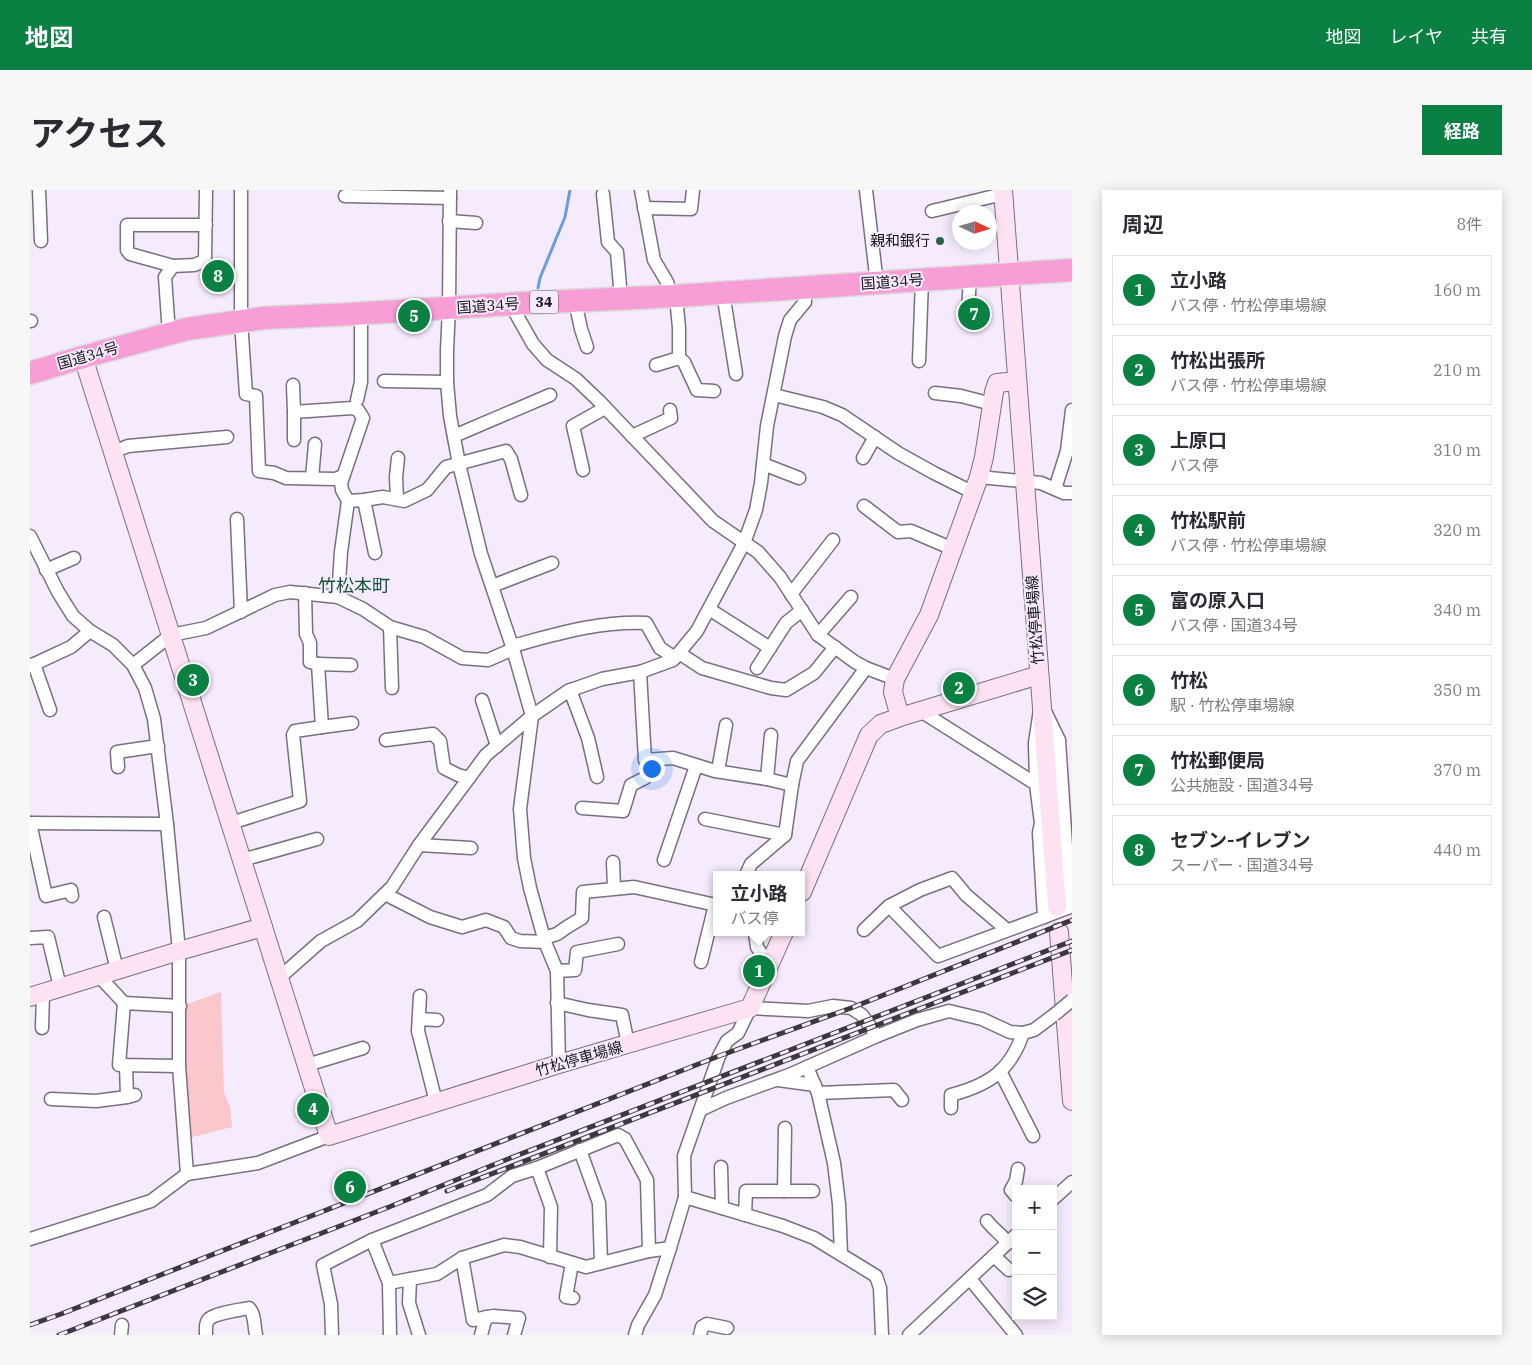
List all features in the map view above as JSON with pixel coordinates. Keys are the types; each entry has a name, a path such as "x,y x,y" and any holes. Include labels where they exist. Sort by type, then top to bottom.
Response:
{"highway":[{"name":"国道34号","path":"30,373 187,329 264,318 877,284 1072,270"}],"street":[{"path":"39,190 41,241"},
{"path":"206,190 206,225 205,260 194,265 173,266 130,254 127,250 127,225 206,225"},
{"path":"241,190 241,321 246,394 256,396 260,471 274,473 286,478 335,479 343,476"},
{"path":"641,190 654,260 674,296 679,328 679,358"},
{"path":"866,190 877,284"},
{"path":"932,211 1003,192"},
{"name":"竹松停車場線","path":"805,885 869,735 880,724 919,710 1039,675 1003,192"},
{"path":"644,208 692,209 696,193"},
{"path":"345,196 450,194 447,382 450,416 459,464 481,554 513,647 532,716 520,808 524,858 530,888 544,940 557,971 559,1064"},
{"path":"603,194 608,242 617,252 622,298"},
{"path":"449,221 476,223"},
{"path":"169,334 165,277 173,266"},
{"path":"968,311 970,277"},
{"path":"919,361 922,280"},
{"path":"279,978 321,941 357,921 392,887 419,846 486,756 532,716 570,690 602,679 640,672 674,660 697,632 744,543 756,510 768,426 785,336 790,320 805,302 805,288"},
{"path":"723,293 736,374"},
{"path":"575,301 587,347"},
{"path":"510,305 533,344 547,360 576,379 713,522 758,552 780,577 818,634 855,662 895,678"},
{"path":"357,400 361,382 362,314"},
{"path":"30,1239 151,1201 187,1174 258,1163 329,1136 83,357"},
{"path":"656,365 679,358"},
{"path":"679,358 684,362 697,390 714,391"},
{"path":"384,380 447,382"},
{"path":"900,716 893,692 895,678 929,615 976,485 984,457 997,383 1017,381"},
{"path":"293,385 294,440"},
{"path":"935,393 961,396 992,404"},
{"path":"454,436 550,395"},
{"path":"774,395 824,407 842,415 898,453 934,473 976,485 1024,482 1041,483 1064,493 1072,493"},
{"path":"294,412 352,408 358,410 363,418 341,483 342,490 348,501 341,552 338,597"},
{"path":"583,470 573,426 605,408"},
{"path":"1055,489 1067,451 1072,410"},
{"path":"632,436 671,417"},
{"path":"113,452 128,446 227,436"},
{"path":"863,458 875,438"},
{"path":"312,478 315,444"},
{"path":"348,501 383,497 404,501 427,490 446,467 506,451 512,459 521,495"},
{"path":"397,499 396,477 398,458"},
{"path":"764,464 799,478"},
{"path":"364,500 375,553"},
{"path":"864,506 898,532 911,531 953,549"},
{"path":"237,519 240,612"},
{"path":"895,545 902,531"},
{"path":"30,536 35,559 46,570 73,616 90,631 113,645 133,665 145,688 154,719 167,824 179,951 179,1066 187,1174"},
{"path":"791,594 833,540"},
{"path":"46,570 74,558"},
{"path":"492,586 552,563"},
{"path":"133,665 171,635 206,628 275,595 290,592 338,597 363,609 390,627 424,637 462,658 488,660 513,647 592,626 646,622 660,648 702,668 771,688 786,690 814,673 835,647"},
{"path":"305,593 306,634 310,643 310,662 351,665"},
{"path":"818,634 851,597"},
{"path":"709,609 770,648"},
{"path":"757,668 786,623 802,610"},
{"path":"390,627 392,688"},
{"path":"50,710 32,665 71,647 90,631"},
{"path":"318,664 322,727"},
{"path":"748,871 751,864 785,835 797,761 866,668"},
{"path":"582,808 623,810 631,785 645,780 640,672"},
{"path":"1039,675 1050,912"},
{"path":"570,690 588,738 597,777"},
{"path":"482,700 497,746"},
{"path":"1041,703 1035,743 1036,784 1041,823 1039,833 1050,912"},
{"path":"889,906 938,956 1050,912 1070,907 1069,838 1059,740 1041,703"},
{"path":"919,710 1036,784"},
{"path":"231,823 300,801 293,735 295,730 352,722"},
{"path":"718,771 726,725"},
{"path":"386,740 433,734 440,740 444,768 469,778"},
{"path":"767,779 771,735"},
{"path":"118,767 117,752 158,746"},
{"path":"645,760 673,758 718,771 792,785"},
{"path":"664,860 696,766"},
{"path":"705,819 785,835"},
{"path":"71,889 46,896 30,823 167,824"},
{"path":"242,860 317,839"},
{"path":"419,846 471,848"},
{"path":"613,862 614,888"},
{"path":"864,930 889,906 920,890 952,878 966,895 1008,930"},
{"path":"385,894 430,916 462,927 486,920 504,927 511,938 520,941 544,940 582,918 583,892 634,886 713,904"},
{"path":"701,962 713,916"},
{"path":"104,917 117,970"},
{"path":"42,1028 36,995 263,927"},
{"path":"1058,932 1072,1101"},
{"path":"756,936 757,947 769,966"},
{"path":"635,1335 638,1325 655,1295 670,1248 685,1197 684,1156 719,1056 727,1041 738,1034 782,936"},
{"path":"30,938 48,937 60,987"},
{"path":"557,971 575,970 577,952 618,944"},
{"path":"99,976 124,1003 180,1006"},
{"path":"420,996 418,1031 436,1102"},
{"path":"700,1110 918,1020 949,1011 982,1019 1010,1032 1023,1033 1034,1030 1072,1000"},
{"path":"124,1003 119,1065 179,1066"},
{"path":"558,1003 622,1015 628,1044"},
{"path":"750,1008 808,1011 833,1006 851,1008 862,1015 876,1036"},
{"name":"竹松停車場線","path":"329,1136 559,1064 750,1008"},
{"path":"419,1018 437,1020"},
{"path":"951,1108 951,1095 973,1089 986,1082 1009,1062 1018,1048 1023,1033"},
{"path":"307,1065 363,1048"},
{"path":"50,1099 96,1101 131,1096 126,1065"},
{"path":"807,1067 816,1089 834,1163 839,1204 841,1254"},
{"path":"1000,1071 1033,1136"},
{"path":"776,1080 816,1089 894,1090 902,1100"},
{"path":"784,1128 784,1191"},
{"path":"332,1335 331,1304 323,1265 372,1240 487,1195 512,1176 618,1135 625,1139 647,1180 649,1251"},
{"path":"580,1150 599,1203 601,1263"},
{"path":"721,1167 722,1208"},
{"path":"536,1168 551,1207 550,1257"},
{"path":"1014,1185 1018,1169"},
{"path":"1057,1195 1072,1182"},
{"path":"745,1215 746,1191 812,1191"},
{"path":"685,1197 783,1226 814,1238 876,1276 880,1288 882,1335"},
{"path":"909,1335 1012,1239 992,1227 987,1221"},
{"path":"372,1240 389,1283 390,1335"},
{"path":"389,1283 437,1274 462,1258 504,1245 520,1247 586,1267 649,1251 670,1248"},
{"path":"994,1256 1009,1270"},
{"path":"462,1258 473,1320 493,1316 519,1318 514,1335"},
{"path":"565,1297 572,1263"},
{"path":"410,1279 409,1303 419,1335"},
{"path":"970,1280 1016,1335"},
{"path":"206,1335 208,1320 214,1316 249,1308 252,1310 256,1335"},
{"path":"481,1335 486,1317"},
{"path":"700,1335 702,1327 707,1324 727,1328"}],"shaded area":[{"path":"221,992 224,1093 230,1106 232,1127 189,1138 185,1124 184,1005"}],"waterway":[{"path":"538,288 540,278 565,217 570,190"}],"railway":[{"path":"30,1325 719,1056 851,1008 1072,920"},
{"path":"59,1335 1072,941"},
{"path":"447,1191 1072,950"}],"place":[{"name":"親和銀行","path":"940,241"},
{"name":"セブン-イレブン","path":"218,276"},
{"name":"竹松郵便局","path":"974,314"},
{"name":"富の原入口","path":"414,316"},
{"name":"上原口","path":"193,680"},
{"name":"竹松出張所","path":"959,688"},
{"name":"立小路","path":"759,971"},
{"name":"竹松駅前","path":"313,1109"},
{"name":"竹松","path":"350,1187"}],"district":[{"name":"竹松本町","path":"354,586"}]}
